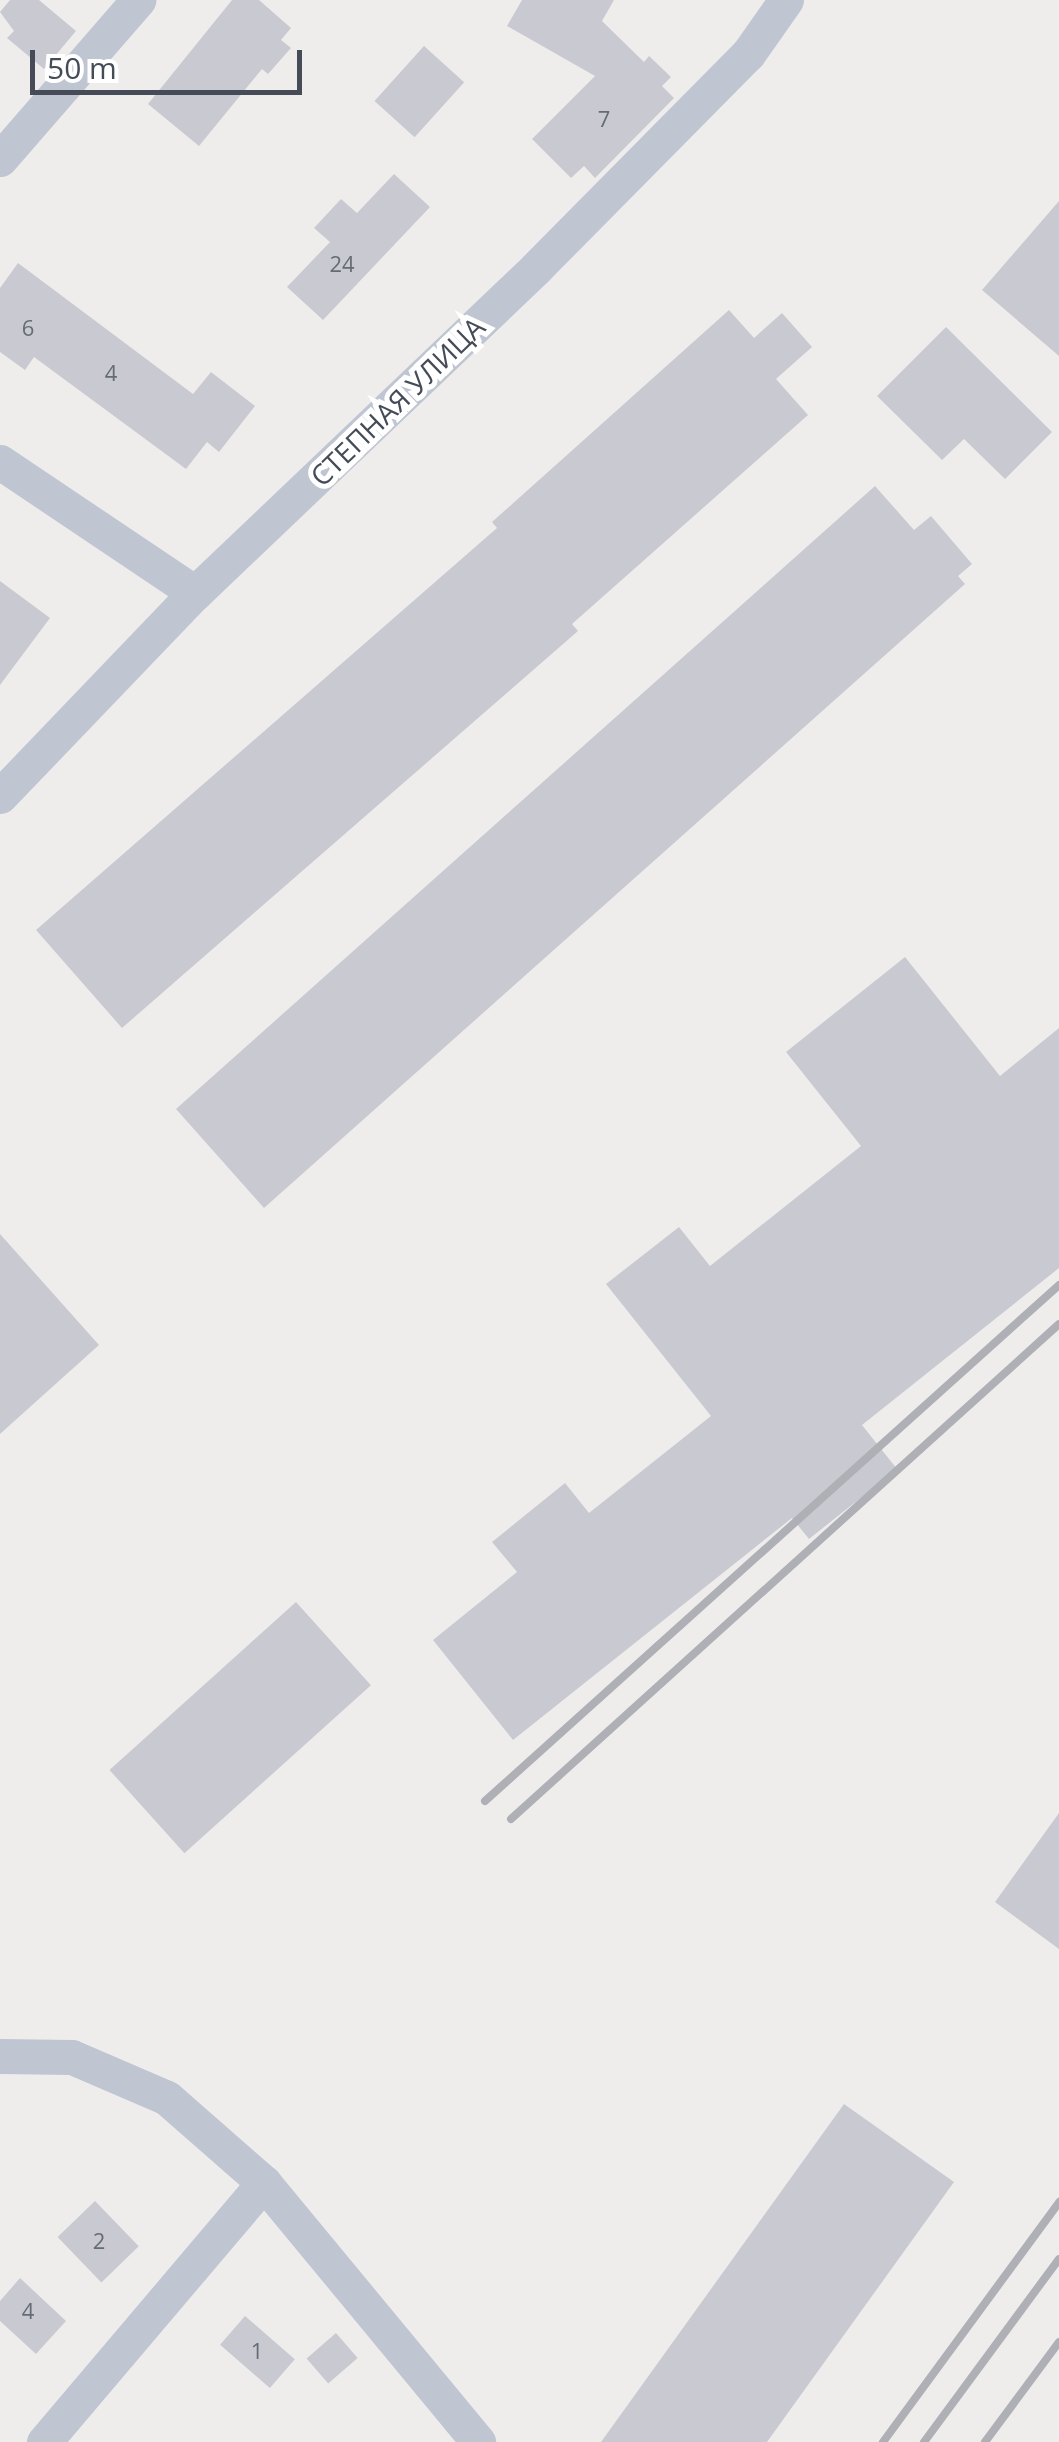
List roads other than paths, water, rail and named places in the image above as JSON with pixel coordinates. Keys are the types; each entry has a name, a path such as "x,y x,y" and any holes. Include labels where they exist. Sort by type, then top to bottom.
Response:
{"street":[{"path":"0,160 138,0"},
{"name":"СТЕПНАЯ УЛИЦА","path":"0,796 194,593 536,268 748,54 786,0"},
{"path":"0,462 194,593"},
{"path":"0,2056 72,2056 168,2098 264,2183 478,2442"},
{"path":"44,2442 264,2183"}],"railway":[{"path":"485,1801 1059,1285"},
{"path":"511,1819 1059,1324"},
{"path":"883,2442 1059,2202"},
{"path":"924,2442 1059,2259"},
{"path":"985,2442 1059,2342"}]}
